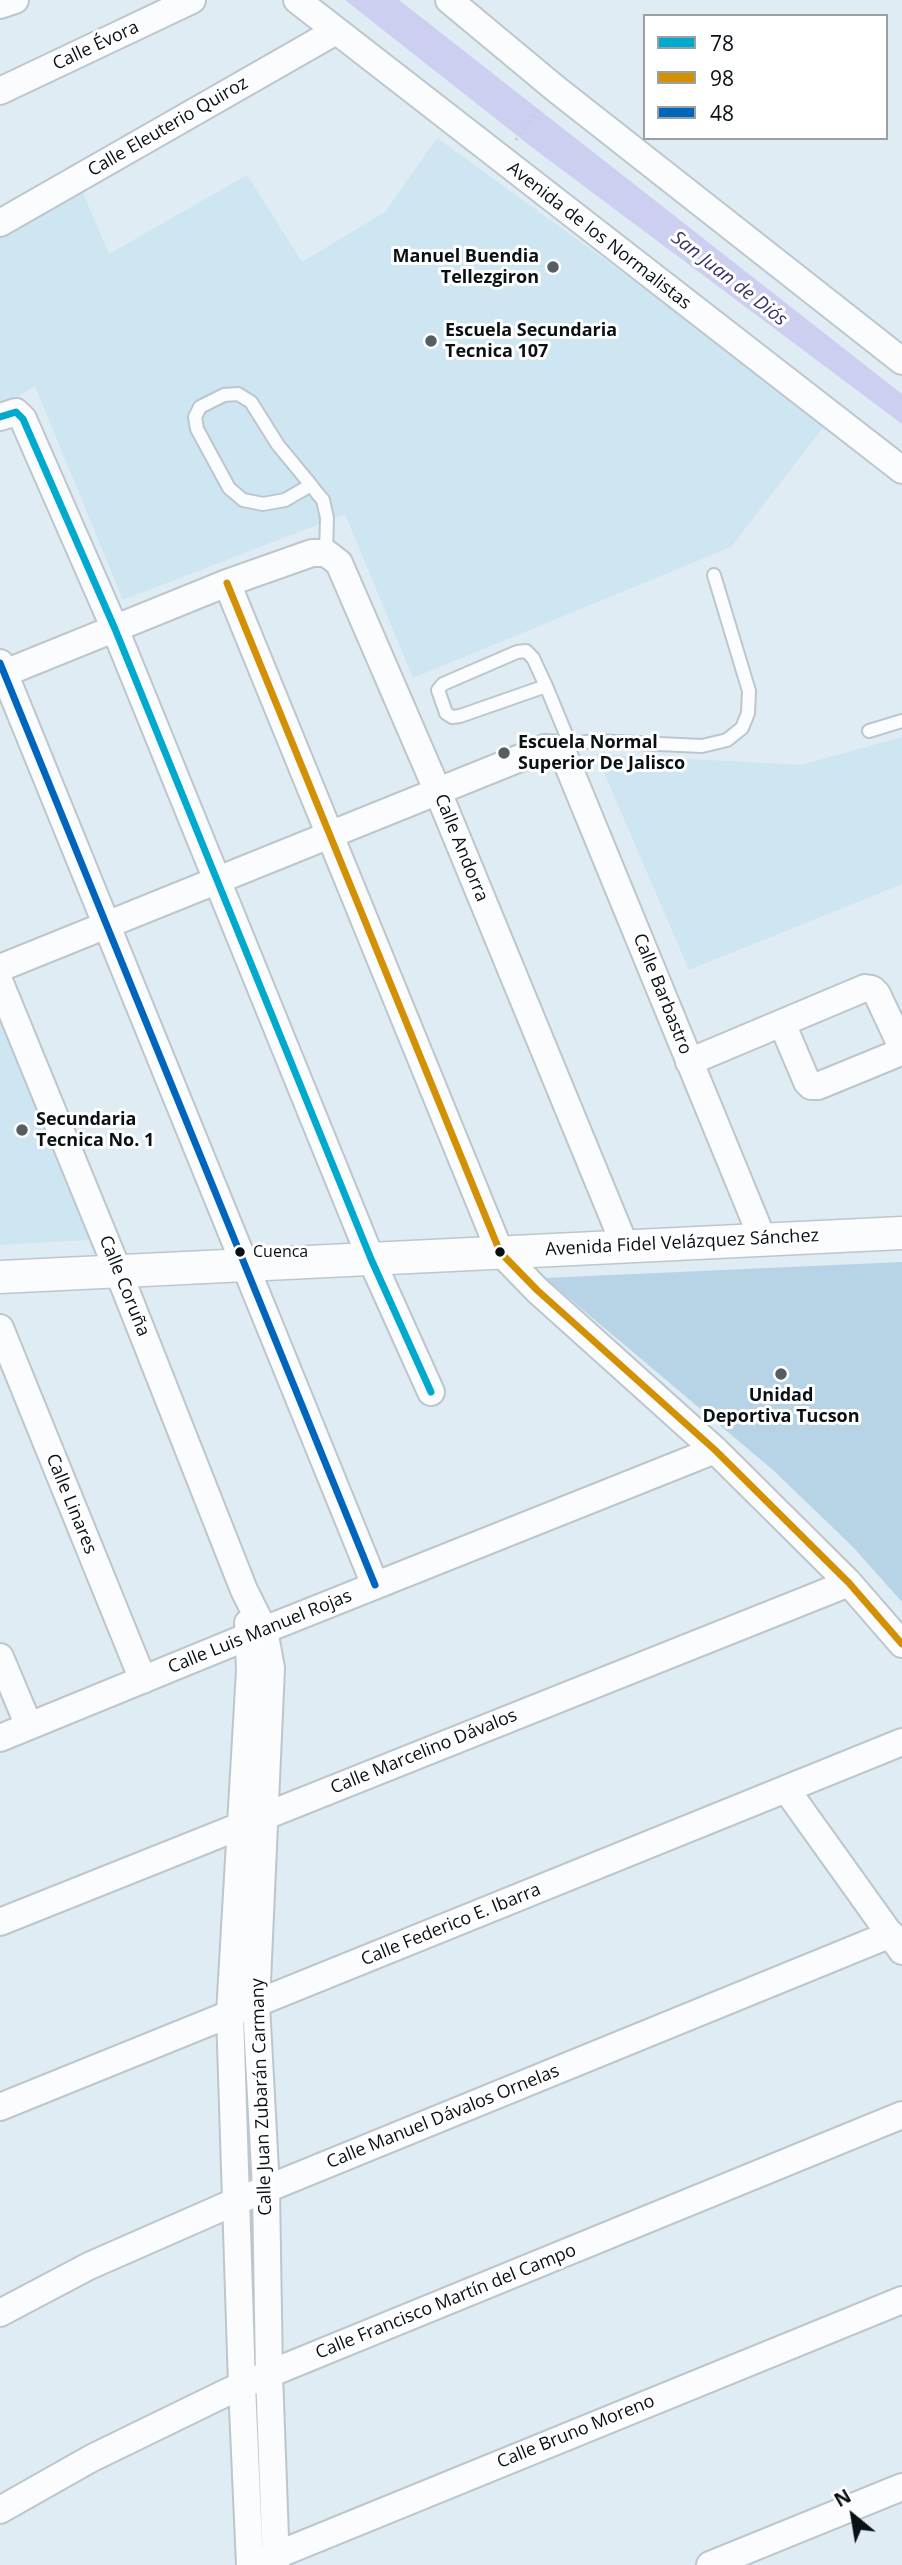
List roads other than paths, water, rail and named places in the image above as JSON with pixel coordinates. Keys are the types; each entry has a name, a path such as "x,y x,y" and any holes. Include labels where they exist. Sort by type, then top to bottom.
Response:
{"street":[{"path":"0,5 15,0"},
{"name":"Calle Évora","path":"0,91 192,0"},
{"name":"Avenida de los Normalistas","path":"297,0 902,470"},
{"path":"449,0 556,89 902,361"},
{"name":"Calle Eleuterio Quiroz","path":"0,223 336,31"},
{"path":"0,417 16,412 23,419 115,629 371,1259 431,1392"},
{"path":"326,553 312,553 227,583 115,629 1,670 375,1586"},
{"name":"Calle Andorra","path":"326,553 340,563 438,792 625,1246"},
{"path":"227,583 500,1252 537,1290 715,1450 849,1583 902,1644"},
{"path":"0,968 545,748 564,747"},
{"name":"Calle Barbastro","path":"564,747 565,758 762,1240"},
{"name":"Calle Coruña","path":"0,983 118,1271 244,1590 257,1633"},
{"path":"690,1062 782,1023 865,988 872,989 877,994 899,1041 899,1048 896,1054 818,1086 811,1086 782,1023"},
{"name":"Avenida Fidel Velázquez Sánchez","path":"0,1277 902,1233"},
{"name":"Calle Linares","path":"0,1328 143,1680"},
{"name":"Calle Luis Manuel Rojas","path":"0,1738 715,1450"},
{"name":"Calle Marcelino Dávalos","path":"0,1922 849,1583"},
{"name":"Calle Juan Zubarán Carmany","path":"257,1633 271,1668 256,2004 266,2189 276,2560"},
{"name":"Calle Juan Zubarán Carmany","path":"251,2565 242,2385 230,2014 239,1826 257,1633"},
{"path":"0,1657 29,1726"},
{"name":"Calle Federico E. Ibarra","path":"0,2107 902,1742"},
{"path":"786,1789 897,1943"},
{"name":"Calle Manuel Dávalos Ornelas","path":"0,2313 89,2266 266,2189 897,1943"},
{"name":"Calle Francisco Martín del Campo","path":"0,2510 92,2458 242,2385 902,2115"},
{"name":"Calle Bruno Moreno","path":"251,2565 276,2560 902,2300"},
{"path":"710,2565 902,2487"}],"lane":[{"path":"311,485 285,500 263,504 243,500 229,488 197,429 195,417 200,407 224,395 238,394 251,402 278,445 311,485 323,500 327,518 326,553"},
{"path":"546,686 452,717 446,713 438,690 443,684 526,651 533,658 546,686 564,747 595,741 702,746 727,740 742,728 748,713 749,691 714,575"},
{"path":"869,731 902,721"}],"water":[{"name":"San Juan de Diós","path":"345,0 399,0 902,394 902,424 533,148"}],"place":[{"name":"Manuel Buendia Tellezgiron","path":"553,267"},
{"name":"Escuela Secundaria Tecnica 107","path":"431,341"},
{"name":"Escuela Normal Superior De Jalisco","path":"504,753"},
{"name":"Secundaria Tecnica No. 1","path":"22,1130"},
{"name":"Cuenca","path":"240,1252"},
{"name":"Unidad Deportiva Tucson","path":"781,1374"}]}
